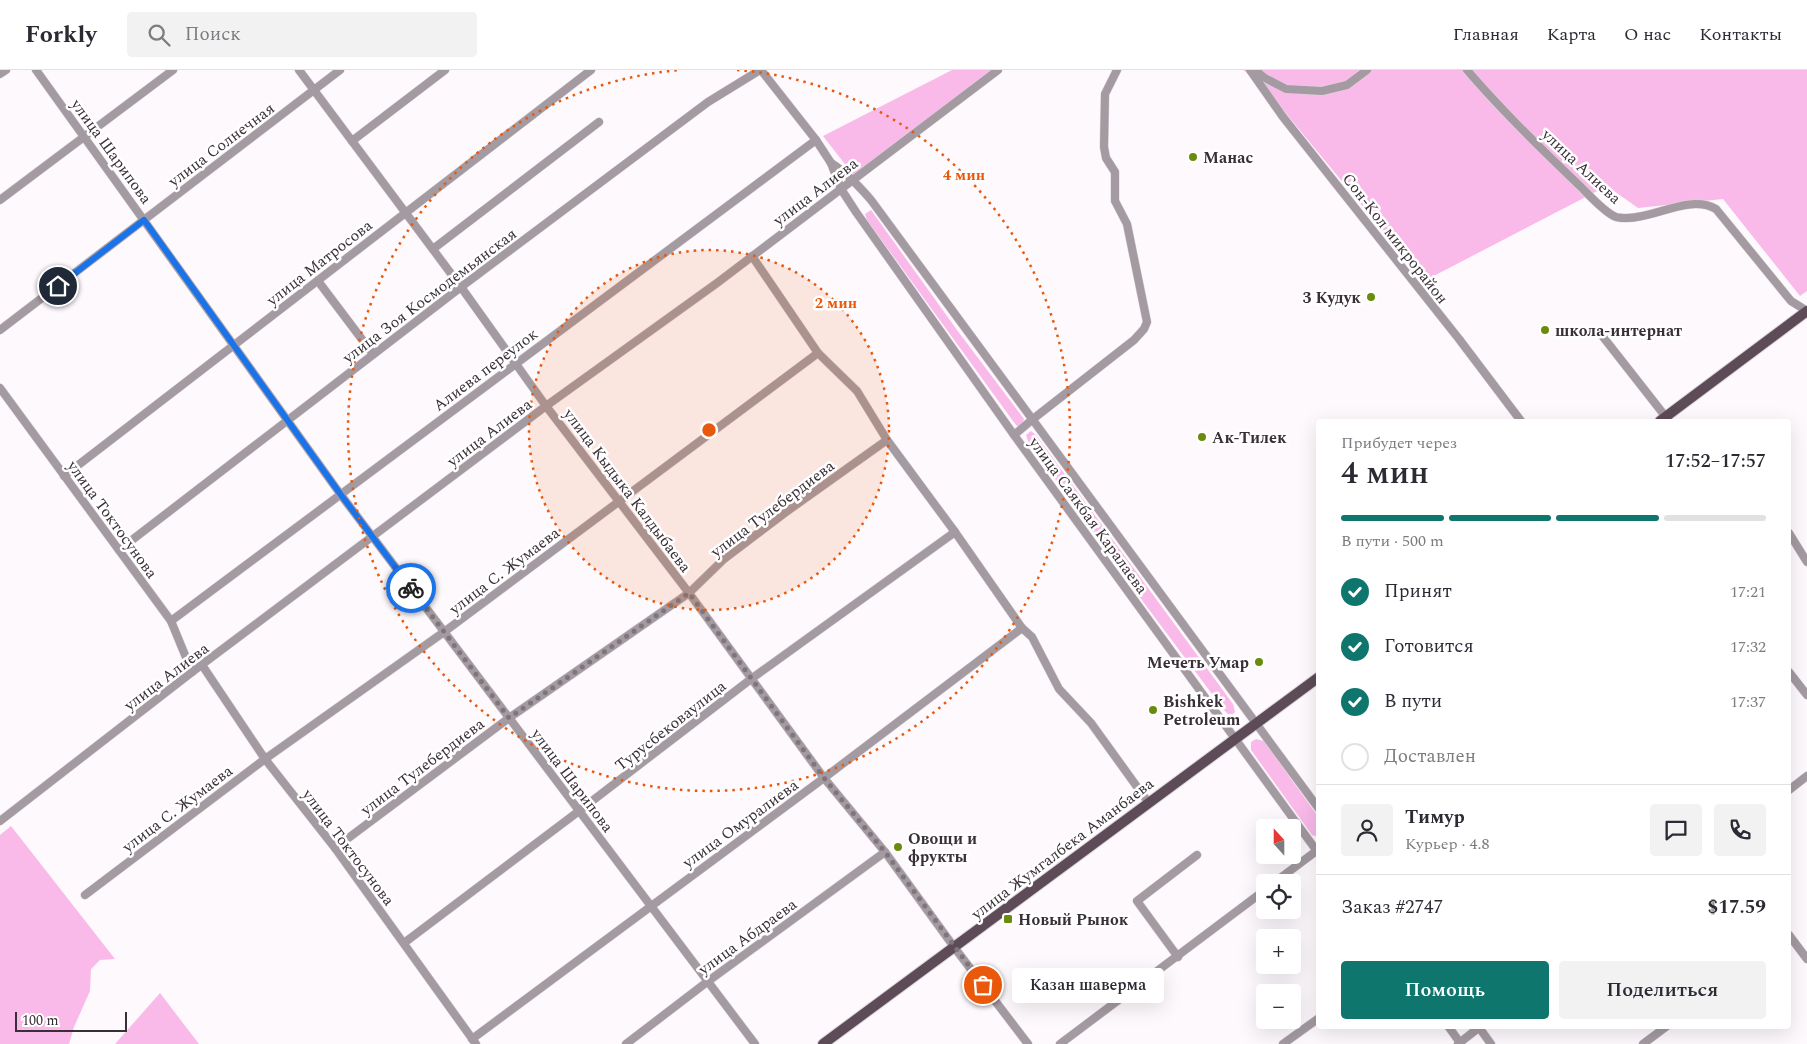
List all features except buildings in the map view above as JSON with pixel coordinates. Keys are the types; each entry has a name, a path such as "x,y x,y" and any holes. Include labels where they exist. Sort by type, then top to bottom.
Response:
{"main road":[{"path":"1666,419 1807,311"},
{"name":"улица Жумгалбека Аманбаева","path":"823,1044 1316,679"}],"street":[{"path":"0,74 6,70"},
{"name":"улица Шарипова","path":"36,70 341,495 755,1044"},
{"path":"0,200 173,70"},
{"name":"улица Кыдыка Калдыбаева","path":"299,70 461,287 546,406 689,593 824,778 885,852 1028,1044"},
{"name":"улица Солнечная","path":"0,330 340,70"},
{"path":"352,142 445,70"},
{"name":"улица Матросова","path":"64,476 591,70"},
{"path":"761,70 816,140 831,163"},
{"name":"улица Зоя Космодемьянская","path":"119,550 461,287 708,102 761,70"},
{"name":"улица Алиева","path":"0,821 192,672 546,406 752,256 998,70"},
{"path":"1014,435 1134,340 1144,329 1147,322 1127,224 1115,201 1115,172 1106,158 1104,147 1105,94 1116,70"},
{"name":"Сон-Кол микрорайон","path":"1250,70 1284,117 1519,419"},
{"path":"1255,70 1270,81 1286,89 1322,91 1347,85 1367,70"},
{"name":"улица Алиева","path":"1467,70 1485,92 1562,169 1616,217 1634,218 1697,203 1708,205 1716,209 1791,301 1807,311"},
{"path":"433,250 599,122"},
{"name":"Алиева переулок","path":"171,621 816,140"},
{"name":"улица Саякбая Каралаева","path":"831,163 853,179 872,200 1316,805"},
{"name":"улица Саякбая Каралаева","path":"831,163 841,189 1014,435 1316,848"},
{"path":"752,256 818,353 857,392 888,440 1022,628 1032,637 1059,689 1091,722 1148,802"},
{"path":"318,280 374,354"},
{"path":"1600,332 1664,419"},
{"name":"улица С. Жумаева","path":"85,895 265,759 444,632 818,353"},
{"name":"улица Токтосунова","path":"0,388 171,621 192,672"},
{"name":"улица Тулебердиева","path":"335,848 509,718 689,593 724,559 786,512 888,440"},
{"name":"Турусбековаулица","path":"404,943 579,812 751,679 955,532"},
{"path":"1791,536 1807,562"},
{"name":"улица Омуралиева","path":"474,1041 651,905 824,778 1022,628"},
{"name":"улица Токтосунова","path":"202,665 265,759 335,848 474,1041"},
{"path":"1791,675 1807,695"},
{"path":"1791,788 1807,776"},
{"name":"улица Абдраева","path":"626,1044 707,982 885,852"},
{"path":"1286,874 1316,852"},
{"path":"1178,957 1137,901 1197,856"},
{"path":"1060,1044 1256,897"},
{"path":"1791,938 1807,959"},
{"path":"1283,1044 1316,1020"},
{"path":"1450,1029 1460,1044 1478,1029"},
{"path":"1481,1029 1491,1044"},
{"path":"1642,1044 1663,1029"}],"shaded area":[{"path":"952,70 994,70 855,177 823,136"},
{"path":"1243,70 1807,70 1807,291 1800,296 1723,199 1638,208 1607,186 1424,281 1261,83"},
{"path":"871,210 1024,419 1022,425 1017,426 1013,421 867,220 865,214"},
{"path":"1031,431 1036,435 1233,704 1235,712 1233,714 1228,714 1224,710 1147,607 1028,441 1026,435"},
{"path":"1256,739 1264,741 1316,814 1316,836 1312,835 1251,750 1251,742"},
{"path":"11,826 115,959 100,960 91,969 90,991 74,1027 69,1044 0,1044 0,835"},
{"path":"160,993 199,1044 115,1044"}],"way so far":[{"path":"411,588 509,718 689,593 824,778 885,852 983,985"}],"place":[{"name":"Манас","path":"1193,157"},
{"name":"3 Кудук","path":"1371,297"},
{"name":"школа-интернат","path":"1545,330"},
{"name":"Ак-Тилек","path":"1202,437"},
{"name":"Мечеть Умар","path":"1259,662"},
{"name":"Bishkek Petroleum","path":"1153,710"},
{"name":"Овощи и фрукты","path":"898,847"},
{"name":"Новый Рынок","path":"1008,919"},
{"name":"Казан шаверма","path":"983,985"}],"route":[{"path":"58,286 144,220 341,495 411,588"}]}
